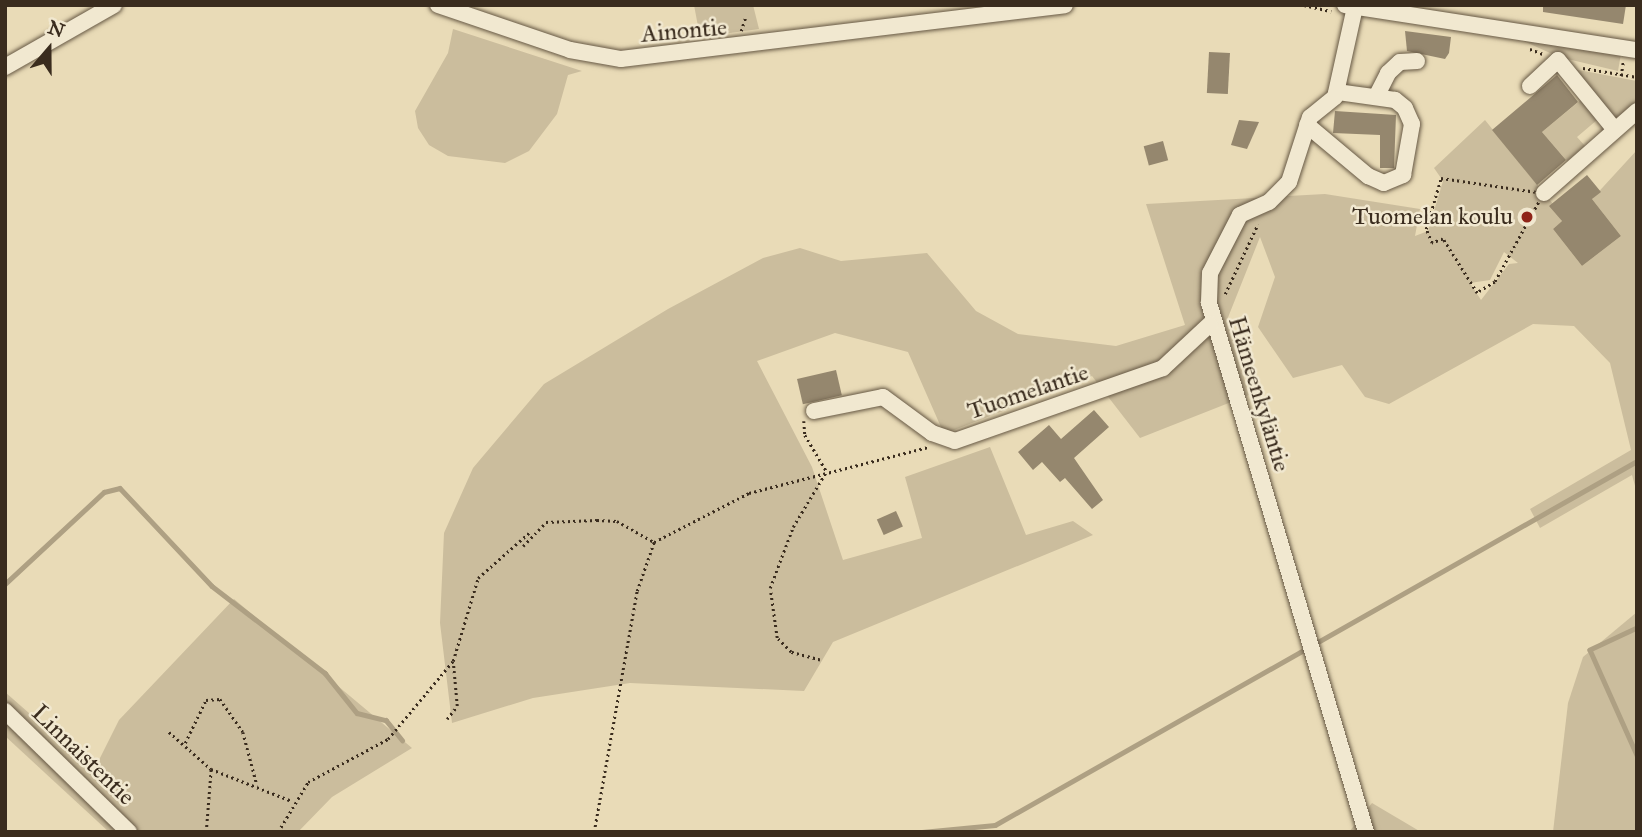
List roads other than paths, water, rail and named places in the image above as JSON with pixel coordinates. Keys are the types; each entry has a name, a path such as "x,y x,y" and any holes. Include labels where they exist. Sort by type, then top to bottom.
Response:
{"street":[{"path":"5,67 114,5"},
{"name":"Ainontie","path":"438,5 570,50 621,59 1065,5"},
{"path":"1351,10 1399,10 1637,50"},
{"name":"Hämeenkyläntie","path":"1351,10 1337,92 1307,125 1289,181 1269,202 1240,215 1224,240 1210,273 1210,324 1308,633 1366,832"},
{"path":"1530,86 1558,60 1615,130"},
{"path":"1376,97 1388,73 1400,62 1417,61"},
{"path":"1307,125 1368,176 1395,182 1410,159 1412,124 1395,100 1337,92"},
{"path":"1544,193 1637,111"},
{"name":"Tuomelantie","path":"814,411 883,397 932,433 955,441 1163,368 1210,324"},
{"name":"Linnaistentie","path":"5,710 129,832"}],"waterway":[{"path":"922,832 995,825 1637,461"},
{"path":"5,584 104,492 120,488 212,586 325,673 357,713 386,720 402,740"},
{"path":"1637,628 1590,650 1637,755"}],"place":[{"name":"Tuomelan koulu","path":"1527,217"}]}
